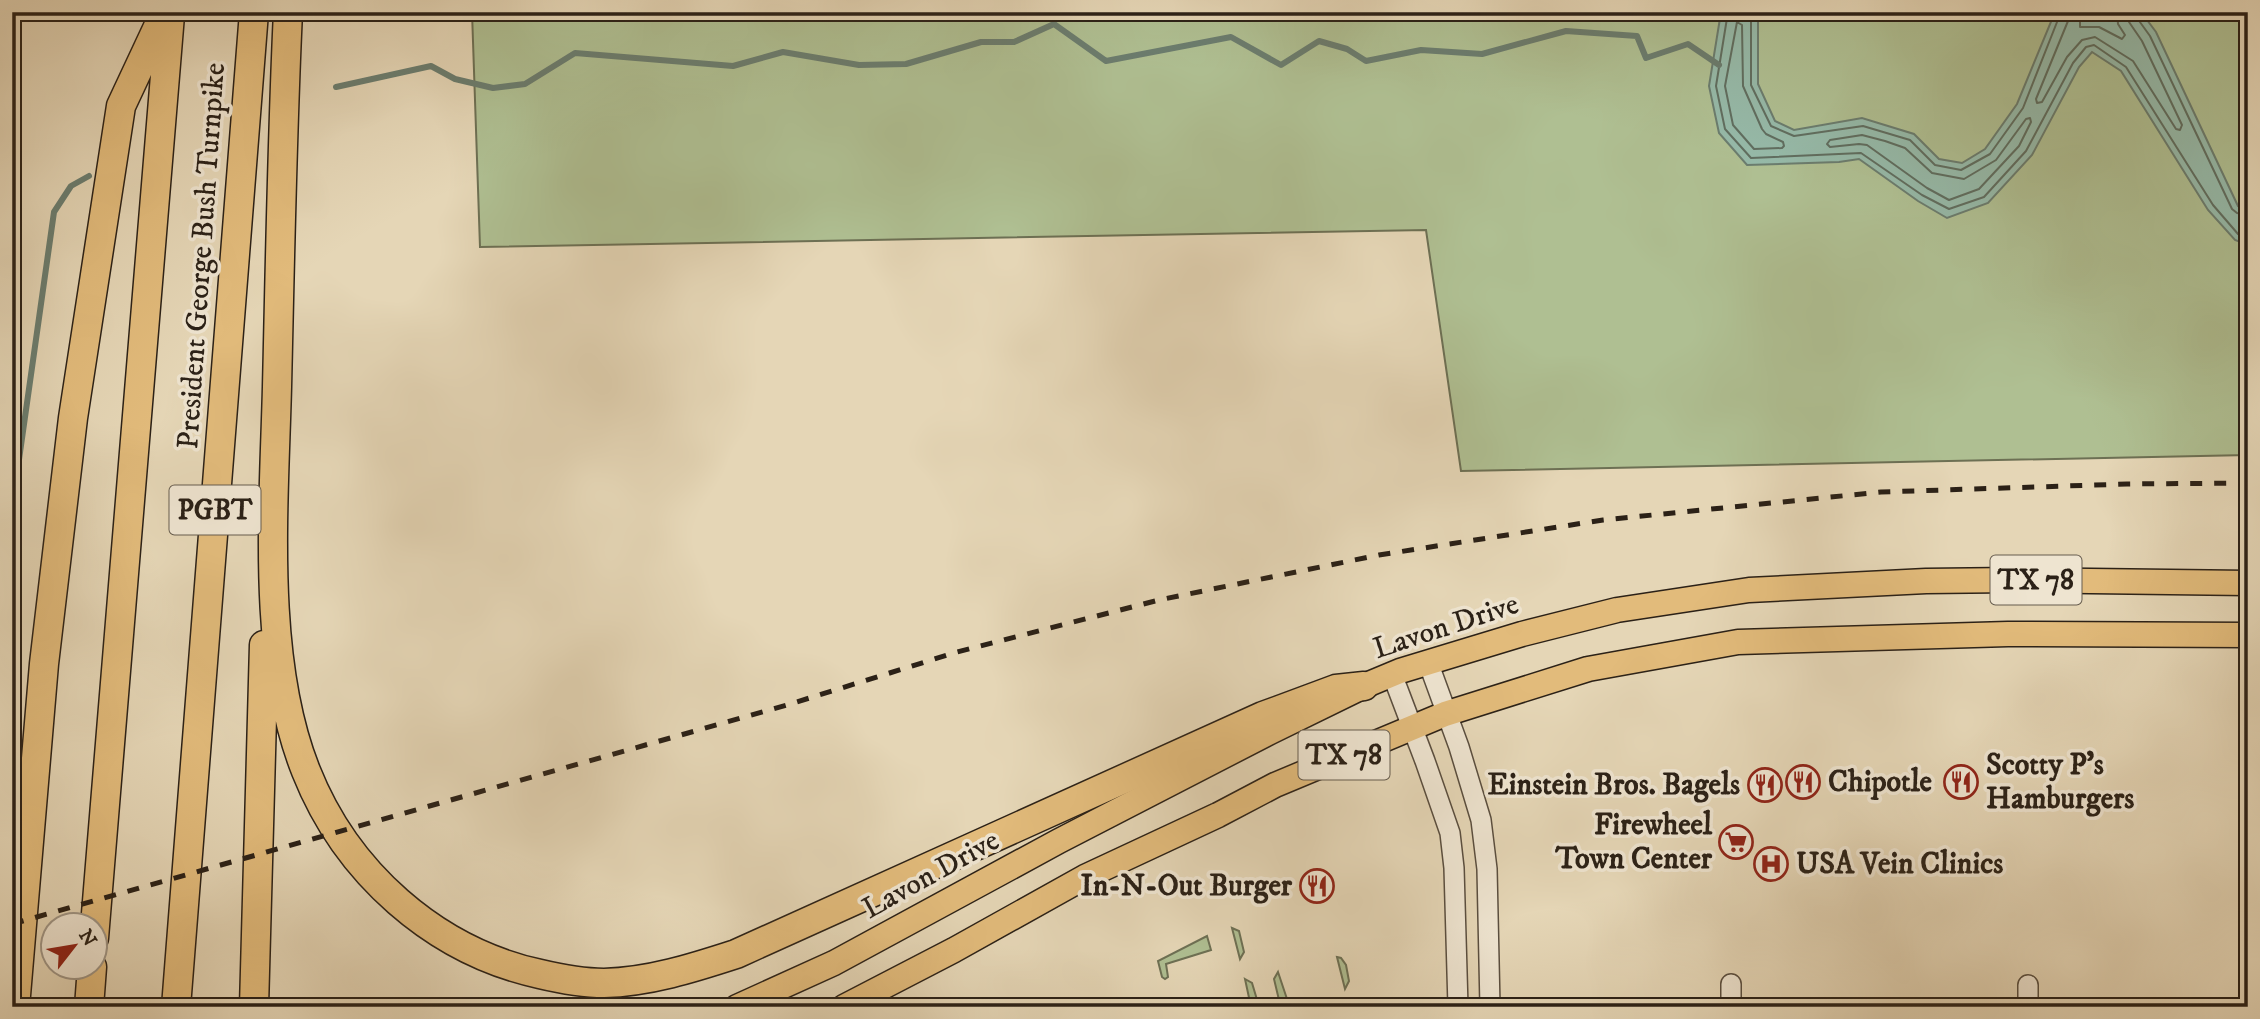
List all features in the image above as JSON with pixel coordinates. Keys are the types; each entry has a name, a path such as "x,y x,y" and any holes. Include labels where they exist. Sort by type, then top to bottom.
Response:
{"highway":[{"path":"15,1007 44,664 73,418 121,106 165,12"},
{"name":"President George Bush Turnpike","path":"96,911 170,12"},
{"name":"President George Bush Turnpike","path":"176,1007 254,12"},
{"path":"288,12 283,110 273,544 278,653 293,730 309,780 323,810 365,870 411,913 441,933 484,956 520,970 570,981 602,983 683,971 736,954 1263,716 1336,689 1364,686"},
{"path":"254,1007 265,603 273,544"},
{"path":"12,882 36,780"},
{"path":"89,1007 91,981"}],"main road":[{"name":"Lavon Drive","path":"737,1007 834,963 1059,841 1364,686 1428,662 1522,634 1617,610 1749,590 1900,582 2014,580 2248,583"},
{"name":"TX 78","path":"844,1007 1085,877 1218,815 1275,785 1445,714 1588,669 1738,642 2008,634 2248,635"}],"street":[{"path":"1428,662 1445,714 1460,747 1481,820 1488,869 1490,1007"},
{"path":"1392,674 1450,833 1454,867 1458,1007"},
{"path":"1731,984 1731,1007"},
{"path":"2028,985 2028,1007"}],"shaded area":[{"path":"472,12 2248,12 2248,455 1461,471 1426,230 480,247"},
{"path":"1232,928 1239,931 1244,952 1240,959"},
{"path":"1207,936 1211,950 1166,964 1168,977 1162,977 1158,961"},
{"path":"1337,957 1346,965 1349,981 1345,989"},
{"path":"1278,972 1286,1003 1279,1000 1274,979"},
{"path":"1245,979 1252,983 1257,1007 1251,1007"}],"water":[{"path":"1721,12 1758,12 1758,84 1775,121 1794,130 1862,118 1914,134 1939,159 1962,163 1985,149 2017,104 2055,12 2141,12 2156,32 2238,206 2248,208 2248,245 2235,240 2208,210 2121,71 2092,52 2079,67 2032,155 1988,203 1947,218 1859,159 1747,165 1719,133 1709,86"}],"waterway":[{"path":"336,87 431,66 455,79 493,88 525,84 575,53 733,66 783,52 859,65 906,64 981,42 1014,42 1054,24 1106,61 1231,37 1281,65 1319,41 1347,49 1366,61 1421,50 1482,54 1566,31 1637,36 1646,58 1688,44 1719,65"},
{"path":"12,509 54,212 71,186 89,176"}],"railway":[{"path":"12,924 787,705 957,652 1159,600 1379,555 1603,520 1881,492 2248,483"}],"place":[{"name":"Chipotle","path":"1803,782"},
{"name":"Scotty P's Hamburgers","path":"1961,782"},
{"name":"Einstein Bros. Bagels","path":"1765,785"},
{"name":"Firewheel Town Center","path":"1736,842"},
{"name":"USA Vein Clinics","path":"1771,864"},
{"name":"In-N-Out Burger","path":"1317,886"}]}
